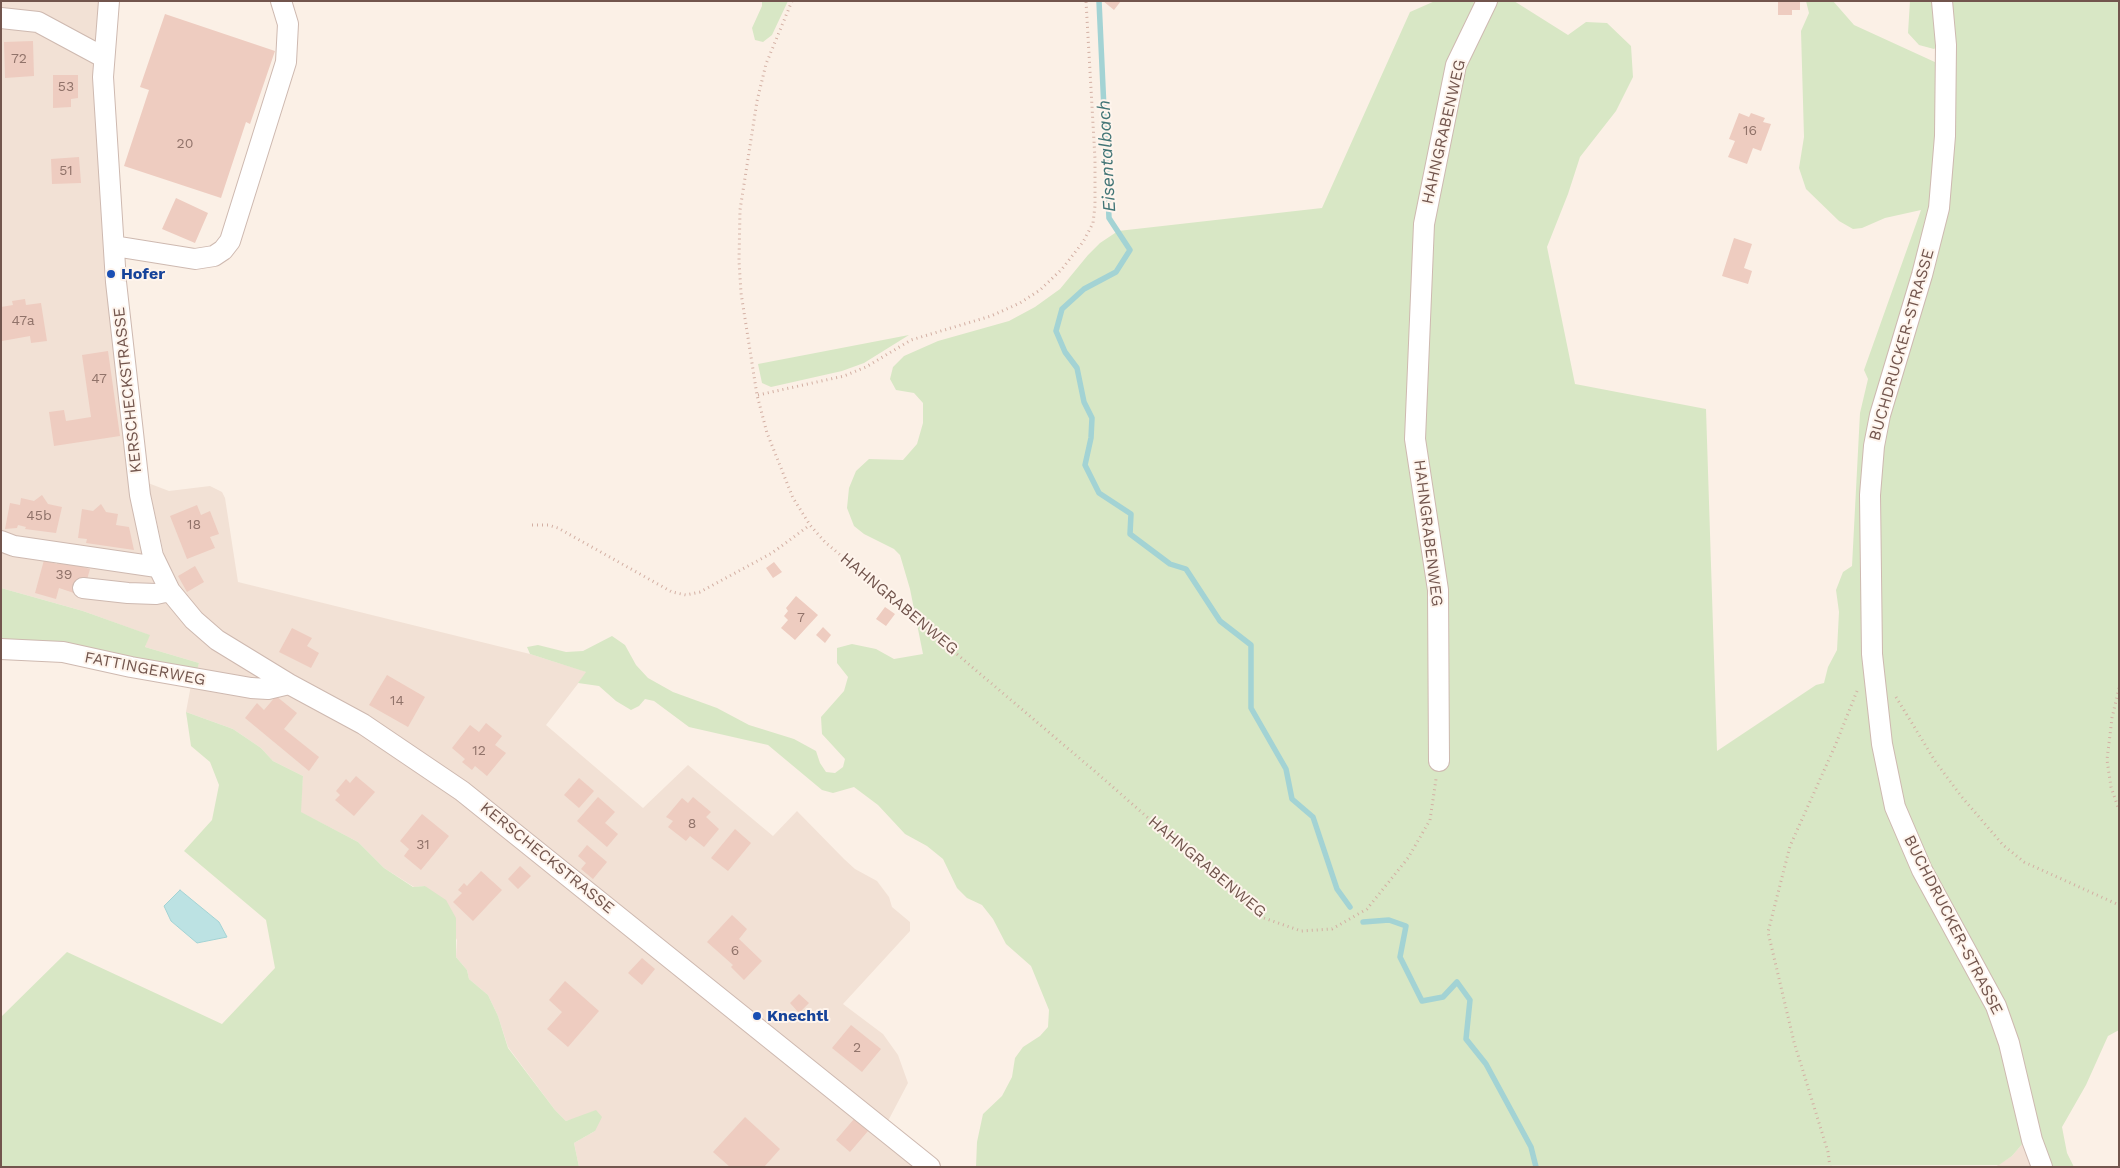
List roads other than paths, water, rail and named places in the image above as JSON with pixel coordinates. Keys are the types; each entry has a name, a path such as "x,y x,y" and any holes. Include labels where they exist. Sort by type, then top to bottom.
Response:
{"street":[{"name":"KERSCHECKSTRASSE","path":"109,1 103,57 114,246 136,472 149,542 157,567 170,591 205,631 289,684 363,724 462,791 930,1167"},
{"path":"114,246 196,259 214,256 223,250 230,241 286,62 288,24 281,1"},
{"name":"HAHNGRABENWEG","path":"1439,761 1438,590 1415,439 1424,224 1456,65 1487,1"},
{"name":"BUCHDRUCKER-STRASSE","path":"1942,1 1946,46 1946,136 1939,208 1922,275 1880,415 1874,446 1870,495 1872,654 1882,744 1895,806 1922,870 1996,1006 2009,1043 2032,1140 2042,1167"},
{"path":"1,18 38,22 103,57"},
{"path":"1,542 14,546 157,567"},
{"path":"83,588 156,594 170,591"},
{"name":"FATTINGERWEG","path":"1,649 63,652 131,667 251,688 268,689 289,684"}],"water":[{"path":"180,890 219,922 227,937 197,943 171,921 164,906"}],"waterway":[{"name":"Eisentalbach","path":"1099,1 1109,218 1130,250 1116,272 1084,289 1062,309 1056,331 1065,352 1077,368 1084,402 1092,418 1091,438 1085,465 1099,493 1131,514 1130,534 1170,564 1186,569 1220,621 1251,645 1251,708 1286,769 1292,799 1313,817 1337,889 1350,907"},
{"name":"Eisentalbach","path":"1363,922 1389,920 1406,926 1400,957 1422,1001 1443,997 1457,982 1470,1000 1466,1039 1486,1064 1531,1147 1536,1167"}],"place":[{"name":"Hofer","path":"111,274"},
{"name":"Knechtl","path":"757,1016"}]}
